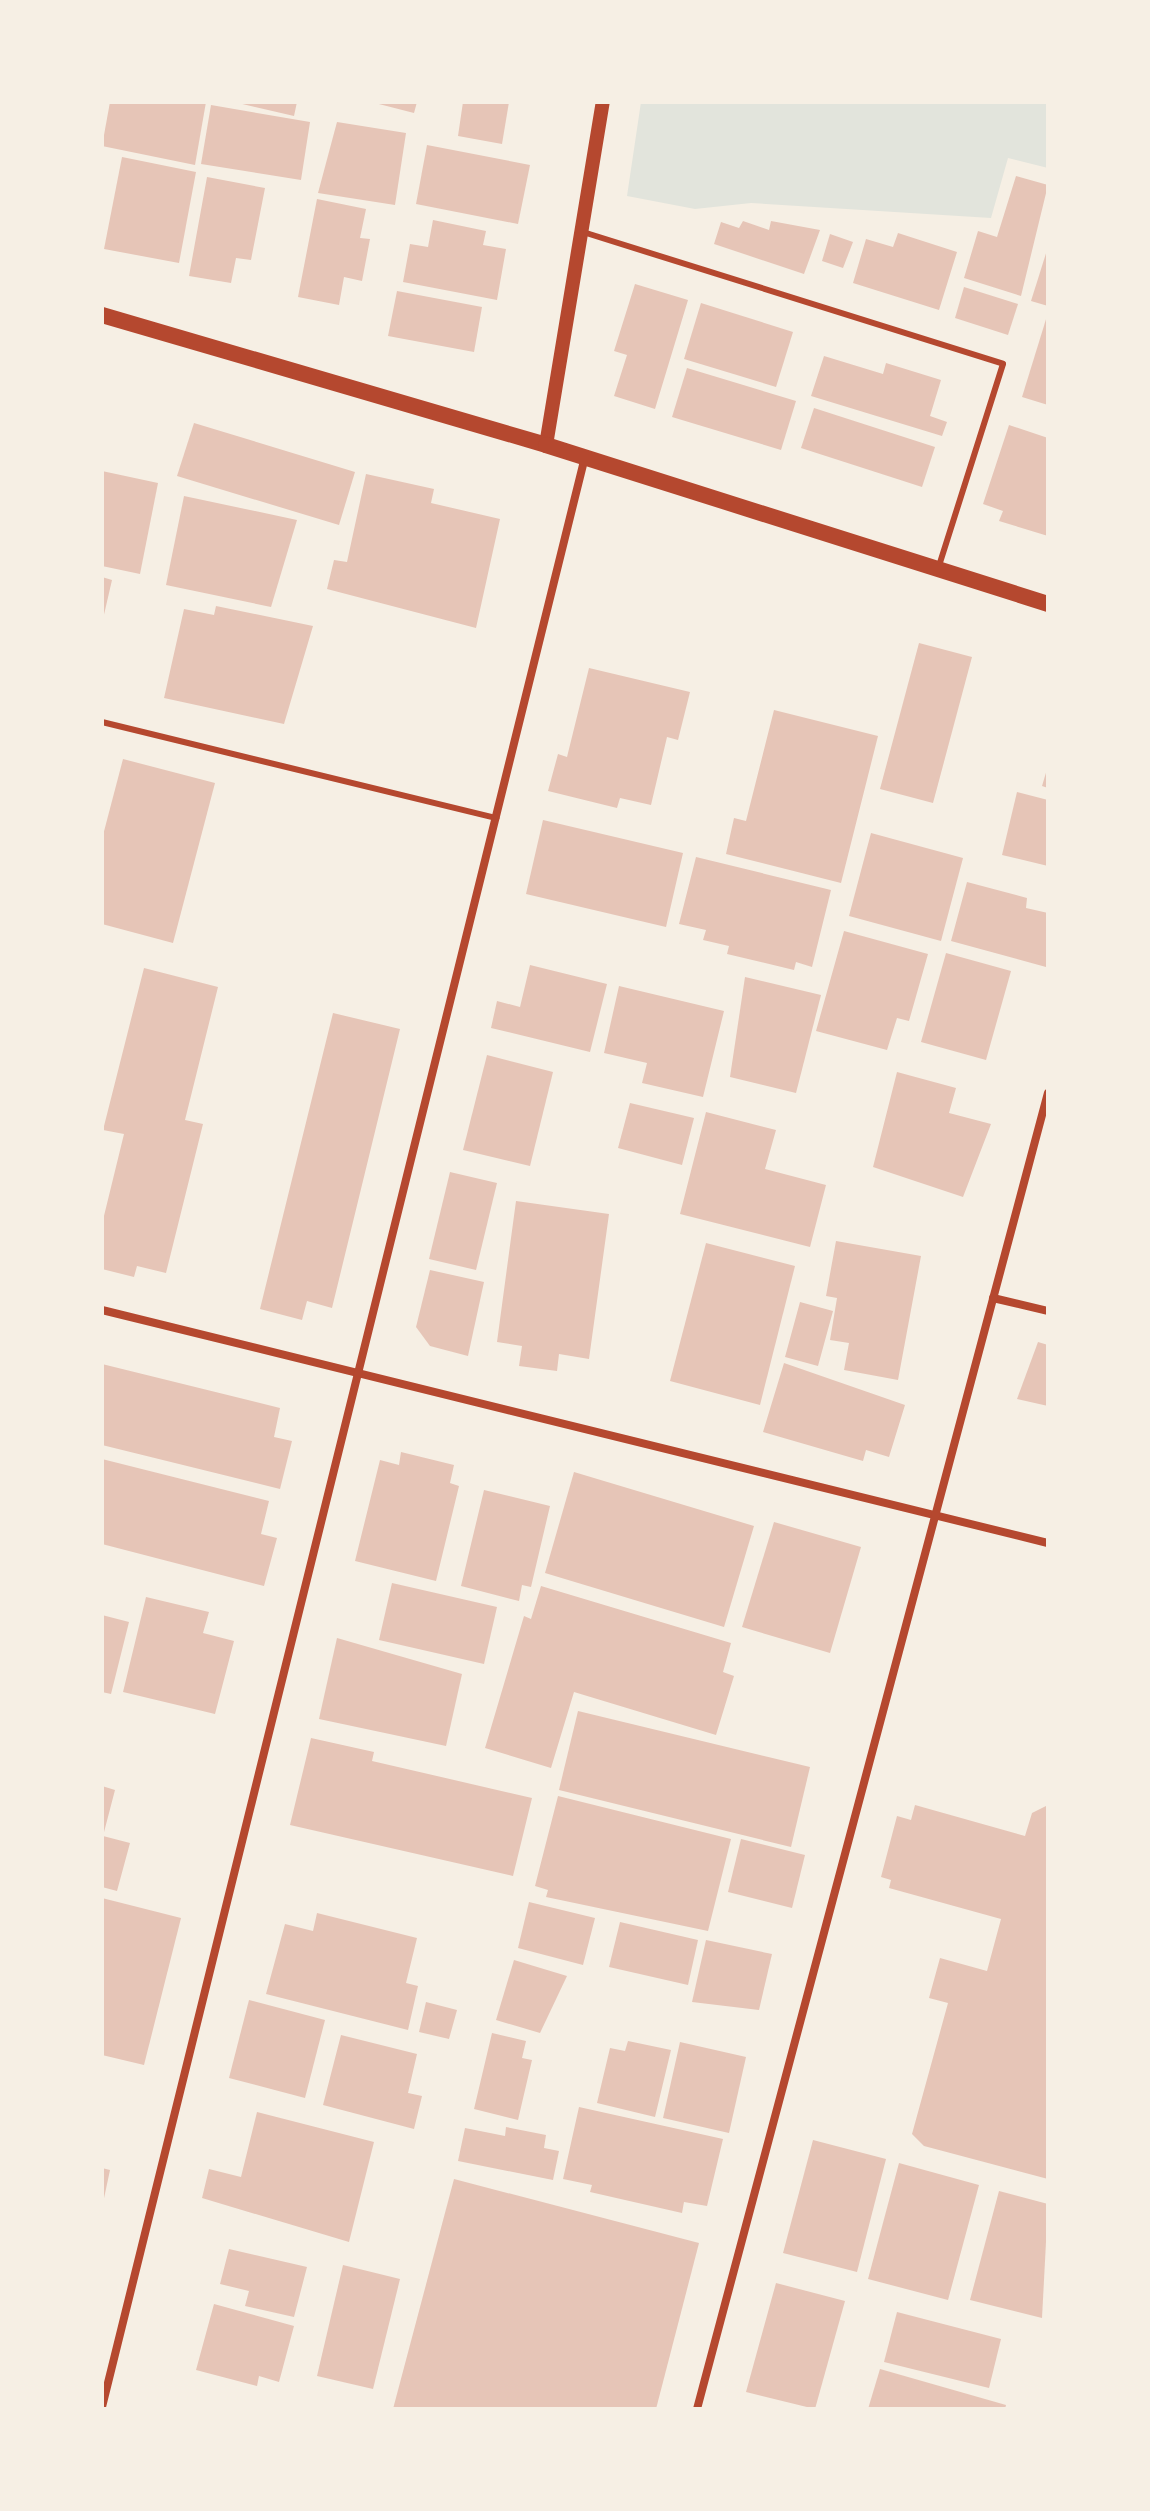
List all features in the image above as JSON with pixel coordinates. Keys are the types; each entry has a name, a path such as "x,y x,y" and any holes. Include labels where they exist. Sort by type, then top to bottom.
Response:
{"main road":[{"path":"102,315 546,445 1048,604"}],"street":[{"path":"546,445 603,102"},
{"path":"102,2407 585,457"},
{"path":"697,2409 1048,1093"},
{"path":"993,1298 1048,1311"},
{"path":"102,1310 1048,1543"}],"lane":[{"path":"583,232 1003,364 939,569"},
{"path":"102,722 496,818"}],"shaded area":[{"path":"641,102 1048,102 1048,168 1008,158 991,218 751,203 695,209 627,196"}],"building":[{"path":"110,102 206,102 195,165 102,146"},
{"path":"234,102 297,102 294,116"},
{"path":"371,102 417,102 414,113"},
{"path":"463,102 509,102 502,144 458,136"},
{"path":"211,105 310,122 301,180 201,164"},
{"path":"337,122 406,133 395,205 318,193"},
{"path":"427,145 530,165 518,224 416,204"},
{"path":"122,157 196,172 179,263 104,249"},
{"path":"1016,176 1048,185 1021,296 964,278 978,231 997,237"},
{"path":"207,177 265,188 251,260 236,258 231,283 189,276"},
{"path":"317,199 366,209 360,238 370,239 362,281 344,277 339,305 298,297"},
{"path":"433,220 486,231 483,245 506,249 497,300 403,282 410,244 428,247"},
{"path":"743,221 769,230 771,221 820,230 804,274 714,244 721,222 739,228"},
{"path":"898,233 957,252 939,310 853,283 866,239 893,247"},
{"path":"830,234 853,242 843,268 822,261"},
{"path":"1048,247 1048,306 1031,301"},
{"path":"635,284 688,300 655,409 614,396 627,355 614,351"},
{"path":"964,287 1018,304 1008,335 955,318"},
{"path":"397,291 482,307 474,352 388,336"},
{"path":"701,303 793,332 776,387 684,359"},
{"path":"1048,316 1048,405 1022,397"},
{"path":"824,356 883,374 886,363 941,380 930,416 947,422 942,436 811,396"},
{"path":"687,368 796,401 781,450 672,417"},
{"path":"814,408 935,447 922,487 801,448"},
{"path":"194,423 355,472 339,525 177,476"},
{"path":"1009,425 1048,438 1048,536 999,521 1003,511 983,504"},
{"path":"102,471 158,483 140,574 102,566"},
{"path":"366,474 434,489 431,503 500,519 476,628 327,589 334,560 347,562"},
{"path":"184,496 297,520 271,607 166,585"},
{"path":"102,577 112,580 103,619 102,619"},
{"path":"216,606 313,626 284,724 164,698 184,609 214,615"},
{"path":"919,643 972,657 933,803 880,789"},
{"path":"589,668 690,692 678,740 667,737 651,805 620,798 617,808 548,791 558,754 567,757"},
{"path":"774,710 878,736 841,883 726,854 734,818 746,821"},
{"path":"123,759 215,783 173,943 102,924 102,839"},
{"path":"1048,766 1048,788 1042,786"},
{"path":"1017,792 1048,800 1048,866 1002,855"},
{"path":"543,820 683,853 666,927 526,894"},
{"path":"871,833 963,858 941,941 849,916"},
{"path":"696,857 831,890 812,967 796,962 794,970 727,954 729,946 703,940 706,930 679,924"},
{"path":"967,882 1027,898 1026,908 1048,913 1046,967 951,941"},
{"path":"844,931 928,954 909,1021 897,1018 887,1050 816,1031"},
{"path":"946,953 1011,971 986,1060 921,1042"},
{"path":"530,965 607,984 590,1052 491,1028 497,1001 520,1007"},
{"path":"144,968 218,987 185,1120 203,1124 166,1273 137,1266 134,1277 102,1269 102,1224 124,1134 103,1130"},
{"path":"745,977 821,995 796,1093 730,1077"},
{"path":"619,986 724,1011 703,1097 642,1083 647,1063 604,1053"},
{"path":"333,1013 400,1029 332,1308 307,1301 302,1320 260,1309"},
{"path":"487,1055 553,1072 530,1166 463,1150"},
{"path":"897,1072 956,1088 949,1113 991,1124 963,1197 873,1167"},
{"path":"630,1103 694,1118 682,1165 618,1148"},
{"path":"706,1112 776,1130 765,1169 826,1185 810,1247 680,1214"},
{"path":"450,1172 497,1183 476,1270 429,1259"},
{"path":"516,1201 609,1214 589,1359 559,1354 557,1371 519,1366 522,1346 497,1342"},
{"path":"836,1241 921,1256 898,1380 844,1370 849,1343 830,1340 837,1298 826,1296"},
{"path":"706,1243 795,1266 760,1405 670,1381"},
{"path":"430,1270 484,1282 468,1356 430,1346 416,1327"},
{"path":"800,1302 833,1311 818,1366 785,1357"},
{"path":"1038,1342 1048,1345 1048,1406 1017,1399"},
{"path":"784,1363 905,1405 889,1457 866,1450 863,1461 763,1432"},
{"path":"102,1364 280,1408 274,1437 292,1441 280,1489 102,1445"},
{"path":"401,1452 454,1465 450,1483 459,1486 436,1581 355,1561 380,1460 399,1465"},
{"path":"102,1459 269,1501 261,1534 277,1538 264,1586 102,1544"},
{"path":"574,1472 754,1526 724,1627 545,1573"},
{"path":"484,1490 550,1506 531,1587 522,1585 519,1601 461,1586"},
{"path":"774,1522 861,1547 830,1653 742,1627"},
{"path":"392,1583 497,1607 484,1664 379,1640"},
{"path":"541,1586 731,1643 723,1672 734,1676 716,1735 574,1692 551,1768 485,1748 524,1616 531,1619"},
{"path":"146,1597 209,1612 203,1633 234,1641 215,1714 123,1692"},
{"path":"102,1615 129,1622 111,1694 102,1692"},
{"path":"337,1638 462,1674 446,1746 319,1719"},
{"path":"578,1711 810,1767 791,1847 559,1790"},
{"path":"311,1738 374,1752 372,1761 532,1798 513,1876 290,1825"},
{"path":"102,1786 115,1790 103,1836 130,1843 117,1891 102,1887"},
{"path":"558,1796 731,1839 708,1931 546,1897 548,1890 535,1886"},
{"path":"915,1805 1025,1836 1032,1813 1048,1805 1048,2179 924,2146 912,2134 948,2003 929,1998 940,1958 987,1971 1001,1919 889,1888 891,1880 881,1877 897,1816 911,1820"},
{"path":"741,1839 805,1855 792,1908 728,1892"},
{"path":"102,1898 181,1918 144,2065 102,2055"},
{"path":"529,1902 595,1918 583,1965 518,1948"},
{"path":"317,1913 417,1938 406,1983 418,1986 408,2030 266,1994 285,1924 313,1931"},
{"path":"620,1922 698,1940 688,1985 609,1967"},
{"path":"706,1940 772,1954 759,2010 692,2002"},
{"path":"514,1960 567,1976 540,2033 496,2020"},
{"path":"249,2000 325,2020 305,2098 229,2078"},
{"path":"426,2002 457,2010 449,2039 419,2032"},
{"path":"492,2033 526,2041 522,2058 532,2060 518,2120 474,2109"},
{"path":"341,2035 417,2054 408,2093 422,2096 414,2129 323,2105"},
{"path":"628,2041 671,2050 655,2117 597,2103 610,2048 625,2051"},
{"path":"680,2042 746,2057 729,2133 663,2118"},
{"path":"579,2107 723,2139 707,2206 684,2202 682,2213 590,2192 592,2185 563,2179"},
{"path":"257,2112 374,2142 349,2242 202,2198 209,2169 241,2177"},
{"path":"506,2127 546,2135 544,2148 559,2151 553,2180 458,2161 465,2128 505,2136"},
{"path":"813,2140 886,2159 857,2272 783,2253"},
{"path":"899,2163 979,2185 948,2300 868,2279"},
{"path":"102,2168 110,2170 103,2203 102,2203"},
{"path":"454,2179 699,2243 656,2409 393,2409"},
{"path":"999,2191 1048,2204 1042,2318 970,2300"},
{"path":"229,2249 307,2267 294,2317 245,2306 249,2291 220,2284"},
{"path":"343,2265 400,2279 373,2389 317,2376"},
{"path":"776,2283 845,2301 815,2409 746,2392"},
{"path":"214,2304 294,2326 279,2382 259,2376 257,2386 196,2370"},
{"path":"897,2312 1001,2339 989,2388 884,2362"},
{"path":"880,2369 1006,2405 1005,2409 868,2409"}]}
